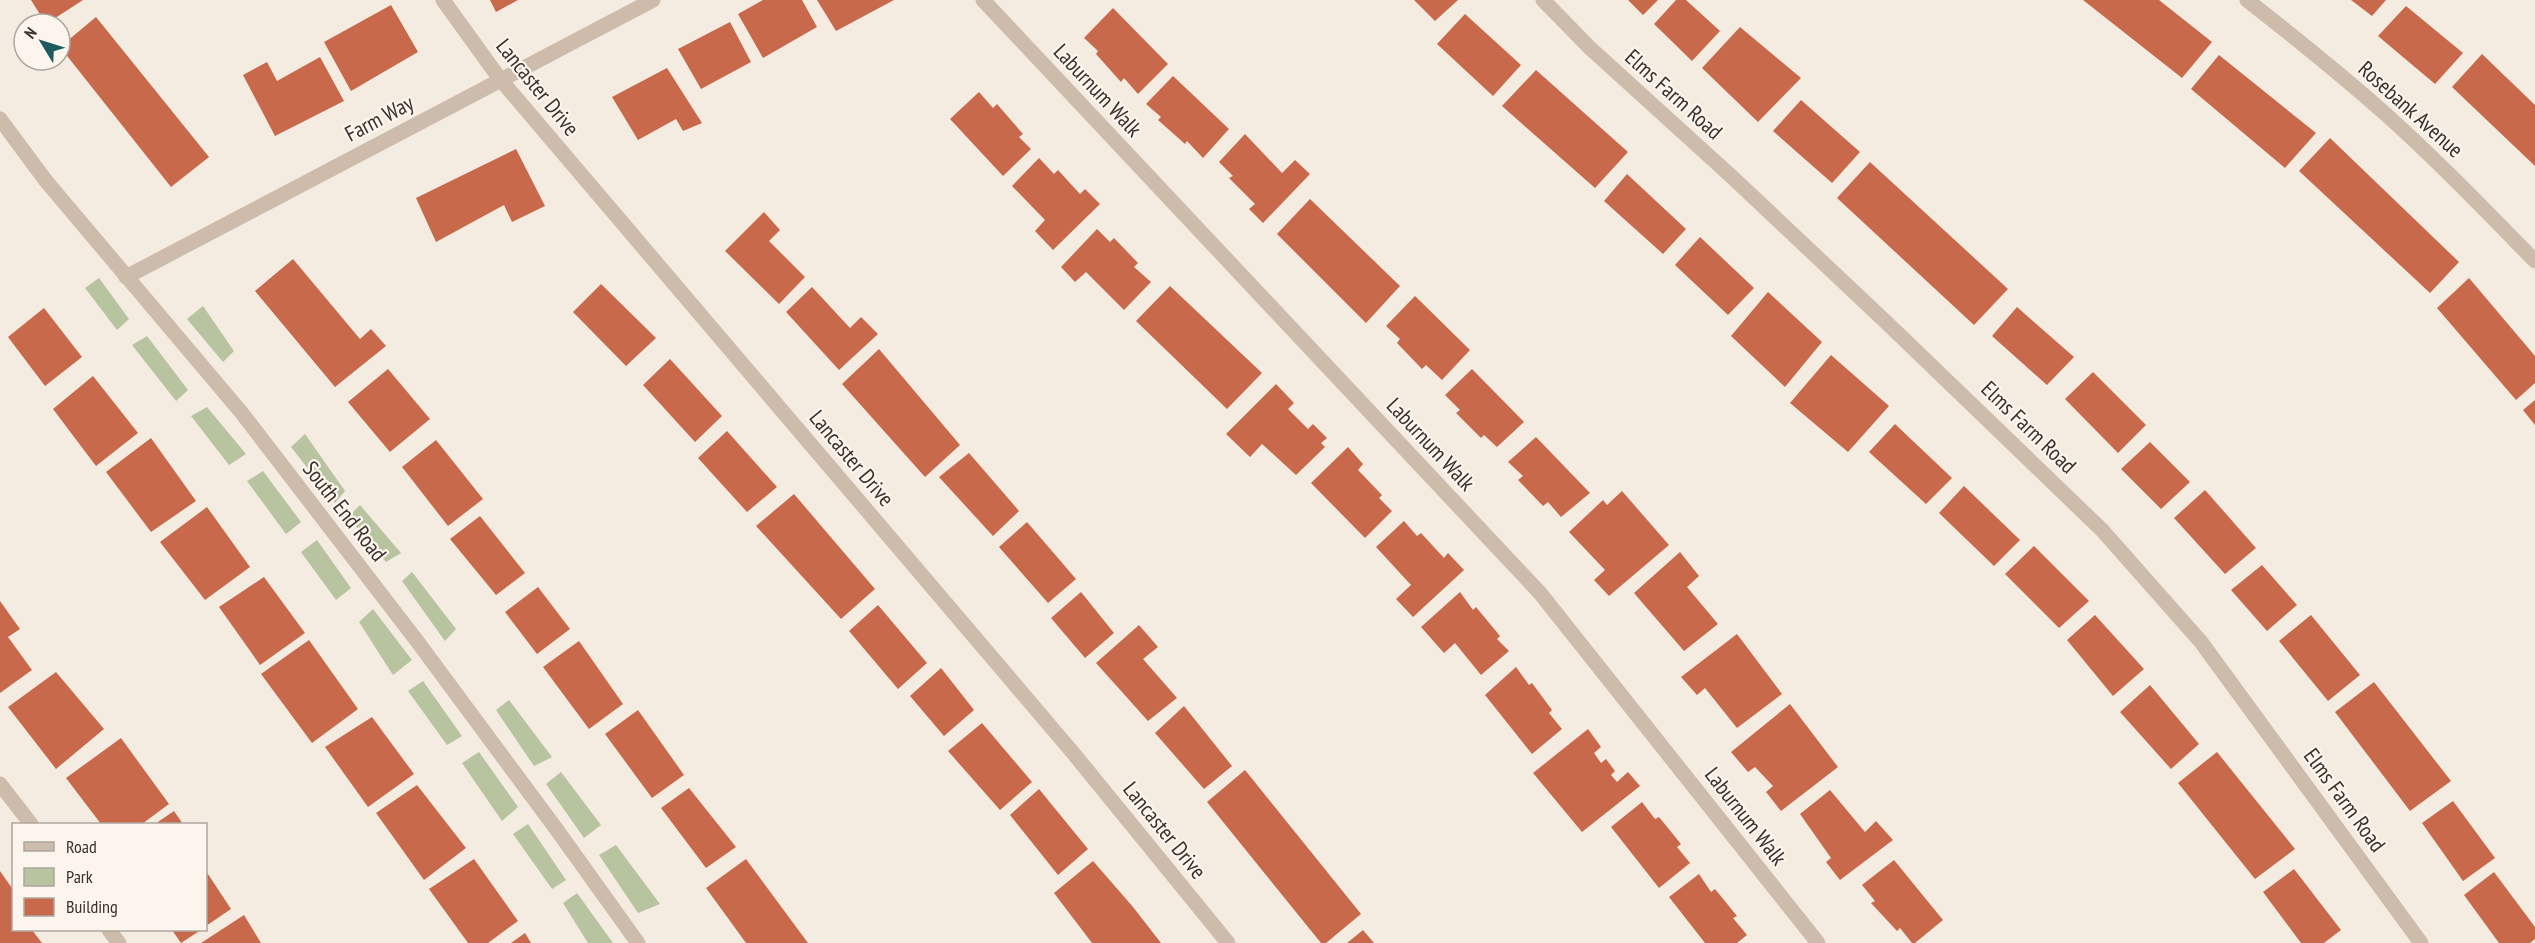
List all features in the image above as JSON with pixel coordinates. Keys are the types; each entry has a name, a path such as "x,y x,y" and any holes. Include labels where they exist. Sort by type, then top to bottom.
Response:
{"street":[{"name":"Lancaster Drive","path":"443,0 500,79 1074,754 1228,943"},
{"name":"Farm Way","path":"126,277 653,0"},
{"name":"Laburnum Walk","path":"983,0 1540,593 1818,943"},
{"name":"Elms Farm Road","path":"1543,0 1590,48 1731,176 2102,530 2201,642 2421,943"},
{"name":"Rosebank Avenue","path":"2247,0 2315,53 2383,111 2535,261"},
{"name":"South End Road","path":"0,119 46,181 241,412 417,641 558,830 638,943"},
{"path":"0,784 29,823"},
{"path":"110,931 119,943"}],"green space":[{"path":"99,278 129,319 117,330 85,288"},
{"path":"203,306 234,351 223,362 187,319"},
{"path":"147,336 188,390 176,401 132,345"},
{"path":"207,407 246,454 229,465 191,416"},
{"path":"305,434 345,491 335,503 291,447"},
{"path":"263,471 301,522 286,534 247,481"},
{"path":"360,505 401,553 386,562 348,517"},
{"path":"317,540 351,588 336,600 301,552"},
{"path":"412,572 456,629 445,641 402,581"},
{"path":"373,609 412,660 393,675 359,622"},
{"path":"423,681 462,736 447,745 408,691"},
{"path":"509,700 552,757 534,766 496,710"},
{"path":"479,752 518,807 502,821 462,763"},
{"path":"561,772 601,825 584,838 546,784"},
{"path":"528,824 566,880 552,889 513,834"},
{"path":"616,845 660,904 638,913 599,855"},
{"path":"577,893 613,943 588,943 563,903"}],"building":[{"path":"31,0 83,0 64,12 38,12"},
{"path":"490,0 518,0 496,12"},
{"path":"763,0 802,0 817,27 763,58 738,14"},
{"path":"817,0 894,0 836,31"},
{"path":"1414,0 1458,0 1435,21"},
{"path":"1628,0 1658,0 1643,15"},
{"path":"1676,0 1686,0 1720,31 1692,61 1654,24"},
{"path":"2083,0 2159,0 2212,42 2182,78"},
{"path":"2351,0 2386,0 2372,16"},
{"path":"391,5 418,52 351,91 324,42"},
{"path":"2406,6 2463,53 2435,84 2378,36"},
{"path":"1113,8 1168,64 1138,94 1124,78 1121,82 1096,54 1098,51 1084,38"},
{"path":"1465,14 1521,65 1493,96 1437,44"},
{"path":"96,17 209,157 171,187 72,62 72,37"},
{"path":"730,22 751,62 701,89 678,49"},
{"path":"1740,27 1801,78 1758,122 1702,68"},
{"path":"2482,54 2535,105 2535,166 2452,87"},
{"path":"2219,55 2316,133 2285,168 2191,89"},
{"path":"320,57 344,101 275,136 243,75 267,62 277,81"},
{"path":"667,68 702,123 683,131 676,119 638,140 612,97"},
{"path":"1536,70 1628,152 1595,188 1502,106"},
{"path":"1173,76 1229,129 1203,158 1187,141 1185,144 1158,120 1161,117 1146,104"},
{"path":"979,92 993,108 997,104 1023,134 1019,137 1031,149 1003,176 950,119"},
{"path":"1801,100 1860,152 1832,183 1773,131"},
{"path":"1245,134 1282,173 1295,160 1310,174 1263,223 1249,209 1255,204 1229,178 1233,176 1219,162"},
{"path":"2330,138 2459,262 2430,293 2299,171"},
{"path":"516,149 545,206 512,222 504,205 436,242 416,198"},
{"path":"1039,158 1054,174 1058,170 1080,194 1085,189 1100,204 1053,250 1035,231 1045,220 1012,186"},
{"path":"1870,162 2008,289 1974,325 1837,198"},
{"path":"1627,174 1686,229 1663,254 1604,201"},
{"path":"1310,199 1400,286 1366,323 1277,234"},
{"path":"764,212 780,230 769,241 805,277 779,304 725,251"},
{"path":"1097,229 1110,242 1114,238 1138,263 1134,267 1151,282 1124,310 1086,272 1075,282 1061,267"},
{"path":"1700,237 1754,288 1728,315 1675,265"},
{"path":"293,259 360,339 371,329 386,346 335,387 255,291"},
{"path":"2469,278 2535,356 2535,383 2516,400 2437,308"},
{"path":"601,284 656,338 626,366 573,312"},
{"path":"1170,286 1262,373 1227,409 1136,321"},
{"path":"812,287 850,328 861,317 878,334 839,370 786,312"},
{"path":"1768,292 1822,342 1785,387 1731,336"},
{"path":"1415,296 1470,350 1442,380 1426,365 1422,369 1397,343 1400,339 1386,326"},
{"path":"2017,307 2074,357 2047,385 1992,336"},
{"path":"44,308 82,357 45,386 8,337"},
{"path":"879,349 960,445 925,477 842,384"},
{"path":"1831,355 1889,406 1848,452 1790,403"},
{"path":"670,359 722,416 695,442 643,385"},
{"path":"388,369 430,419 390,452 348,402"},
{"path":"1472,369 1524,422 1497,447 1484,435 1481,438 1456,413 1460,410 1445,395"},
{"path":"2093,372 2146,425 2118,453 2065,399"},
{"path":"93,376 138,433 96,466 53,409"},
{"path":"1276,384 1294,403 1288,409 1308,429 1313,424 1327,438 1321,443 1325,447 1296,475 1262,444 1250,457 1226,434"},
{"path":"2535,400 2535,425 2523,410"},
{"path":"1895,424 1952,478 1926,504 1869,452"},
{"path":"727,431 777,487 747,512 698,458"},
{"path":"1536,437 1590,493 1561,517 1548,502 1543,506 1518,480 1523,476 1508,462"},
{"path":"151,438 196,501 151,532 106,472"},
{"path":"436,440 483,499 448,526 402,467"},
{"path":"2150,442 2190,482 2161,509 2121,469"},
{"path":"1348,447 1363,464 1358,470 1382,495 1379,498 1392,511 1365,538 1311,483"},
{"path":"969,453 1019,511 993,536 939,477"},
{"path":"1964,486 2020,540 1994,566 1939,513"},
{"path":"2205,490 2256,548 2225,574 2174,518"},
{"path":"1622,491 1669,545 1609,596 1594,580 1605,570 1569,532 1603,500 1607,505"},
{"path":"794,494 875,589 841,619 756,526"},
{"path":"207,507 250,567 205,600 160,542"},
{"path":"480,516 525,573 496,595 450,539"},
{"path":"1404,521 1417,536 1421,533 1444,558 1448,553 1464,570 1413,617 1396,599 1411,585 1376,547"},
{"path":"1027,522 1076,579 1048,603 999,547"},
{"path":"2034,546 2089,601 2059,628 2005,574"},
{"path":"1680,552 1699,576 1687,587 1718,624 1684,651 1634,593"},
{"path":"2262,565 2297,605 2267,631 2231,590"},
{"path":"264,577 305,633 260,665 219,607"},
{"path":"538,587 570,629 537,654 505,612"},
{"path":"1081,592 1114,633 1085,658 1051,618"},
{"path":"1460,592 1473,610 1476,607 1500,636 1497,639 1509,651 1481,675 1455,643 1444,653 1421,627"},
{"path":"0,601 20,629 8,637 32,670 0,693"},
{"path":"878,605 927,663 898,689 849,631"},
{"path":"2095,615 2144,669 2113,696 2067,640"},
{"path":"2311,615 2360,675 2328,701 2279,641"},
{"path":"1139,625 1158,647 1143,659 1177,698 1148,721 1096,663"},
{"path":"1737,634 1782,694 1737,728 1705,688 1697,695 1681,677"},
{"path":"309,640 358,709 312,743 261,674"},
{"path":"579,641 623,704 589,729 543,667"},
{"path":"1516,667 1529,685 1532,683 1552,710 1549,713 1562,729 1532,754 1485,695"},
{"path":"941,668 974,710 944,736 910,696"},
{"path":"56,672 104,729 56,769 8,707"},
{"path":"2374,682 2451,781 2410,811 2335,712"},
{"path":"2150,685 2199,744 2171,769 2120,712"},
{"path":"1790,704 1838,767 1781,811 1766,792 1773,786 1755,767 1748,772 1731,752"},
{"path":"1184,706 1232,766 1204,789 1155,733"},
{"path":"638,710 684,775 652,798 605,734"},
{"path":"372,717 414,774 368,807 325,747"},
{"path":"982,723 1032,782 1000,810 948,751"},
{"path":"1588,729 1601,747 1594,753 1601,763 1606,759 1615,771 1611,775 1617,782 1628,772 1640,786 1582,832 1533,773"},
{"path":"121,738 169,804 143,823 100,823 66,778"},
{"path":"2217,752 2295,849 2255,879 2178,783"},
{"path":"1245,770 1361,914 1326,943 1321,943 1207,802"},
{"path":"417,785 466,848 424,880 376,813"},
{"path":"689,788 736,847 706,868 661,808"},
{"path":"1039,789 1088,849 1058,875 1010,815"},
{"path":"1830,790 1865,832 1876,821 1893,840 1840,880 1826,862 1831,858 1800,814"},
{"path":"2453,801 2495,858 2463,881 2422,823"},
{"path":"1642,802 1655,819 1659,817 1681,844 1677,847 1690,863 1659,888 1611,827"},
{"path":"174,811 182,823 156,823"},
{"path":"474,859 518,921 488,943 468,943 429,889"},
{"path":"746,859 808,943 746,943 706,888"},
{"path":"1894,860 1943,920 1915,943 1912,943 1900,928 1897,931 1871,903 1875,901 1862,885"},
{"path":"1093,861 1161,943 1092,943 1054,893"},
{"path":"2294,869 2341,930 2324,943 2301,943 2263,892"},
{"path":"0,871 12,888 12,931 33,931 42,943 0,943"},
{"path":"2494,872 2535,927 2535,939 2530,943 2499,943 2464,895"},
{"path":"207,873 231,909 207,925"},
{"path":"1699,874 1711,892 1715,889 1737,916 1733,918 1747,935 1737,943 1705,943 1669,897"},
{"path":"244,915 261,943 201,943"},
{"path":"1363,930 1374,943 1347,943"},
{"path":"173,931 199,931 181,943"},
{"path":"525,933 531,943 511,943"}]}
